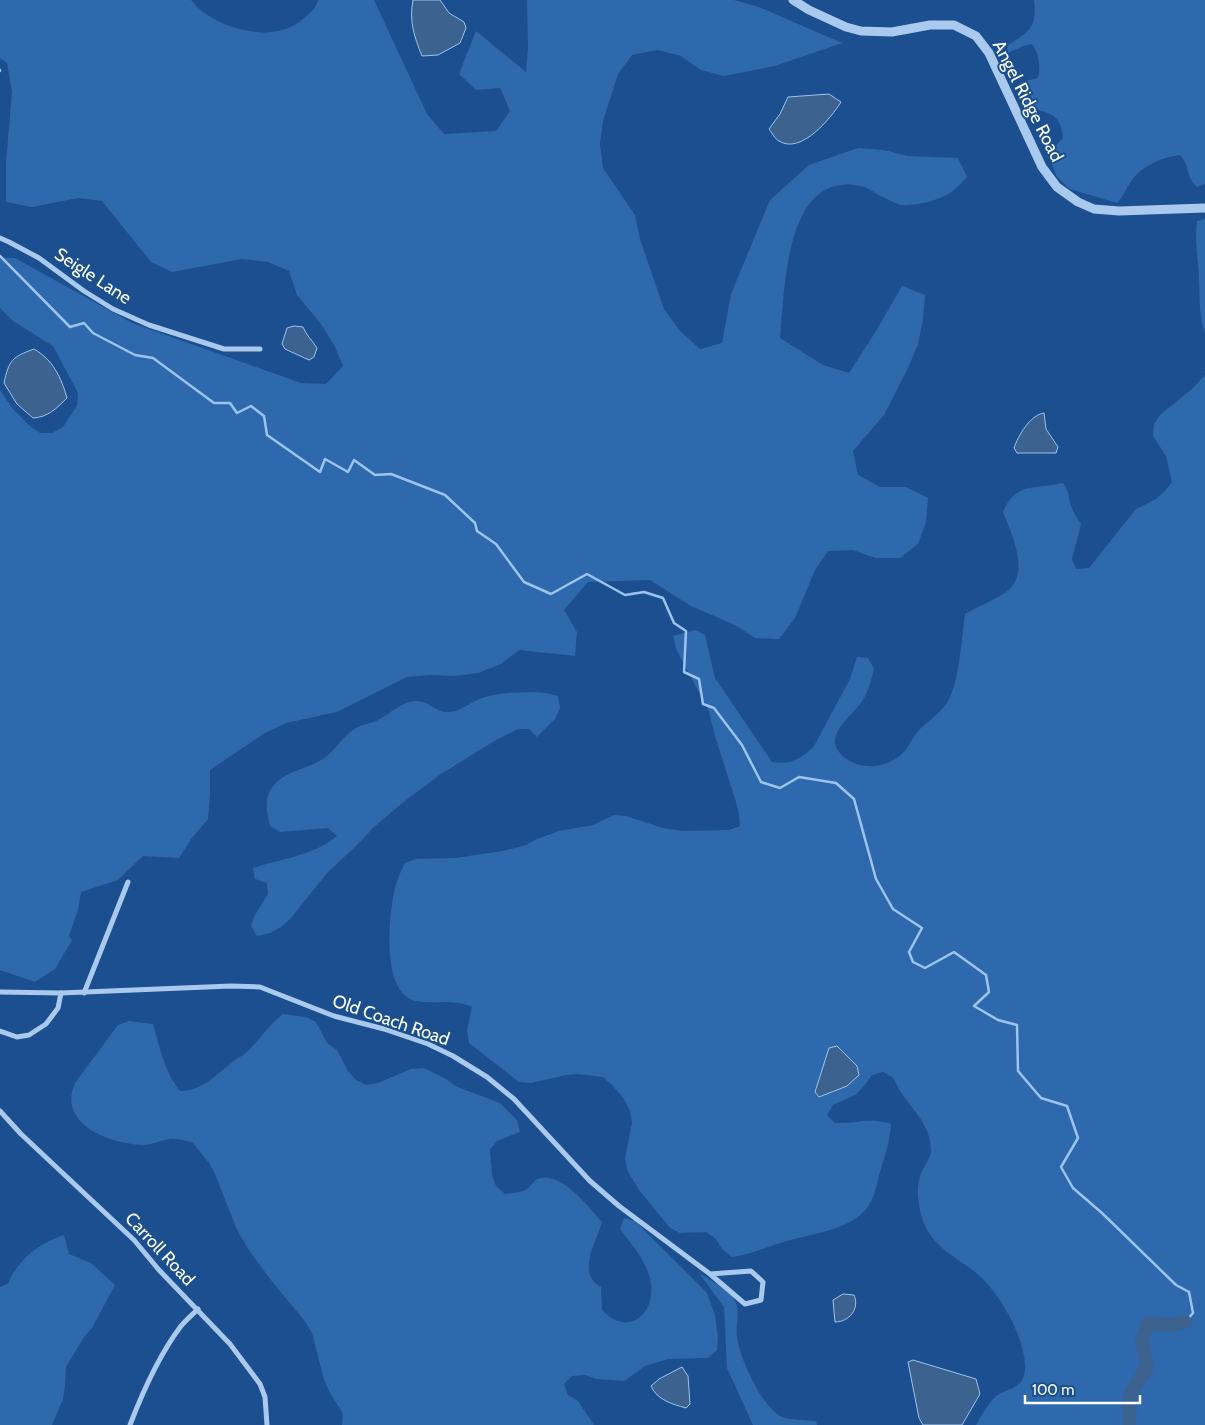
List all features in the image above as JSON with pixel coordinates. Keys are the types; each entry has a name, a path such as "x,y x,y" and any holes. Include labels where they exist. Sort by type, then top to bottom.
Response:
{"street":[{"name":"Angel Ridge Road","path":"794,0 809,10 846,27 861,31 892,32 930,25 954,25 976,36 989,53 1042,168 1057,187 1078,202 1094,209 1120,211 1205,208"},
{"name":"Seigle Lane","path":"0,238 39,258 84,291 113,309 149,325 224,349 260,349"},
{"path":"84,993 128,882"},
{"name":"Old Coach Road","path":"0,992 84,993 223,986 260,987 334,1016 384,1028 437,1048 487,1077 514,1099 590,1181 619,1206 710,1274 745,1304 761,1300 763,1282 751,1271 710,1274"},
{"path":"0,1031 17,1037 28,1035 46,1024 58,1008 61,993"},
{"name":"Carroll Road","path":"0,1111 21,1134 111,1216 159,1270 230,1344 260,1384 265,1396 267,1425"},
{"path":"130,1425 141,1397 159,1362 182,1325 198,1310"}],"shaded area":[{"path":"0,0 191,0 202,11 226,24 253,32 267,32 293,26 313,10 318,0 374,0 427,114 444,134 496,131 510,111 500,88 476,90 459,74 476,31 526,72 528,47 527,0 734,0 759,7 842,43 775,66 724,76 701,70 681,56 657,50 632,55 618,74 603,121 600,144 603,168 635,215 640,239 664,309 680,331 700,349 722,343 731,294 770,200 809,165 858,148 884,150 908,156 958,158 967,177 950,193 929,202 901,205 861,186 836,186 817,196 803,214 794,238 784,292 780,338 823,365 849,373 902,286 925,295 923,320 918,344 908,368 884,415 853,451 858,475 880,487 906,487 928,498 926,522 918,544 900,558 875,558 853,550 828,551 815,570 795,618 779,639 755,638 735,625 691,606 650,580 588,582 564,610 577,632 575,656 519,650 501,664 478,673 454,676 430,675 407,677 337,712 286,723 265,733 210,770 208,819 192,838 179,858 143,856 118,880 81,892 78,910 69,936 72,940 55,969 35,982 0,970 0,390 13,409 40,433 52,433 63,427 77,406 78,393 53,346 13,321 0,308 0,258 15,258 132,323 301,383 326,384 343,366 334,345 321,324 297,295 289,271 268,262 242,259 172,272 151,262 102,201 78,198 32,207 6,202 6,163 12,92 7,63 0,58"},
{"path":"413,0 440,0 449,13 464,22 466,28 460,43 438,55 422,56 413,28"},
{"path":"1034,0 1205,0 1205,184 1197,187 1180,155 1160,160 1141,170 1117,203 1070,189 1057,177 1050,160 1051,151 1063,138 1060,123 1046,112 1025,109 1020,91 1021,82 1038,78 1038,56 1032,44 1006,54 1008,45 1027,32 1033,23"},
{"path":"829,94 841,102 823,125 806,139 788,144 778,140 769,129 780,114 788,97"},
{"path":"1205,219 1205,333 1200,308 1196,237 1197,221"},
{"path":"294,326 303,327 317,348 314,357 309,360 285,349 282,344 287,328"},
{"path":"34,349 41,353 51,364 62,383 67,398 51,412 33,418 17,404 4,383 13,360 21,354"},
{"path":"1205,375 1205,1425 976,1425 993,1399 1014,1388 1022,1381 1025,1367 1024,1356 1012,1320 991,1288 976,1273 935,1241 924,1223 920,1211 918,1190 922,1171 931,1153 930,1141 925,1126 893,1078 883,1072 872,1075 855,1095 833,1105 827,1115 835,1123 878,1121 891,1124 890,1136 874,1194 869,1205 862,1213 854,1220 834,1229 732,1257 722,1249 716,1239 706,1232 680,1233 670,1228 639,1190 627,1170 625,1158 632,1123 630,1111 624,1099 603,1077 578,1074 531,1083 519,1082 469,1043 467,1030 472,1007 451,1002 416,1001 405,995 397,983 392,968 390,951 391,915 395,888 405,863 416,859 455,858 503,851 526,845 559,831 593,825 614,815 626,816 663,828 682,831 729,830 740,826 736,802 709,711 677,651 673,636 695,630 705,635 715,678 772,762 790,762 805,754 814,746 850,679 857,657 868,658 874,669 863,700 838,731 835,742 836,747 848,760 862,766 877,766 898,757 904,752 917,732 940,711 950,697 958,669 965,614 1006,592 1013,584 1017,575 1017,554 1003,512 1008,502 1014,495 1027,488 1063,483 1068,492 1075,515 1081,524 1072,559 1076,569 1089,568 1136,509 1156,499 1172,482 1166,456 1153,436 1154,424 1160,415 1193,388"},
{"path":"1044,413 1046,429 1058,447 1056,453 1017,453 1014,448 1022,432 1029,422"},
{"path":"534,692 558,696 560,708 555,719 537,737 529,729 518,729 496,740 441,774 373,828 328,872 290,919 281,927 270,933 257,936 251,926 255,915 268,894 267,883 255,879 253,868 319,848 337,836 328,828 280,832 270,826 267,802 269,793 276,783 289,774 323,759 345,736 356,728 378,720 410,702 420,701 441,711 450,712 459,710 481,698 491,695"},
{"path":"283,1014 306,1017 316,1022 327,1043 337,1050 348,1071 356,1080 366,1085 378,1083 411,1069 424,1068 446,1079 455,1086 500,1103 517,1120 520,1132 497,1141 490,1150 492,1175 496,1186 505,1194 514,1193 527,1189 536,1180 545,1177 554,1179 572,1190 602,1222 592,1250 589,1272 593,1280 601,1287 602,1310 612,1318 622,1322 631,1322 639,1318 650,1302 651,1291 648,1272 638,1252 620,1229 624,1218 635,1221 707,1293 715,1315 718,1338 717,1350 708,1358 668,1359 645,1366 624,1381 597,1379 585,1375 572,1376 564,1384 568,1395 578,1401 594,1425 342,1425 343,1414 324,1380 312,1333 304,1320 250,1252 237,1230 215,1174 193,1143 173,1139 143,1145 111,1139 91,1130 83,1123 76,1115 71,1103 75,1083 118,1025 129,1021 153,1024 166,1067 180,1091 196,1088 209,1081 249,1050"},
{"path":"837,1046 857,1066 859,1075 847,1086 819,1097 815,1092 829,1048"},
{"path":"64,1235 69,1254 91,1263 115,1285 92,1328 84,1337 66,1367 63,1399 52,1425 0,1425 0,1287 9,1283 16,1269 32,1252 43,1244"},
{"path":"699,1273 724,1289 735,1300 738,1310 737,1338 742,1358 753,1382 767,1404 782,1417 816,1421 817,1425 753,1425 727,1368 724,1307"},
{"path":"843,1294 854,1295 856,1305 849,1317 835,1322 833,1300"},
{"path":"913,1360 976,1379 980,1394 962,1425 923,1425 919,1418 908,1362"},
{"path":"682,1367 688,1376 690,1404 686,1408 661,1398 651,1386 659,1379"}],"waterway":[{"path":"0,256 70,327 84,323 93,333 135,355 153,358 214,403 230,403 237,413 251,406 264,416 267,435 320,472 325,459 348,472 354,460 375,475 391,474 445,495 475,523 477,531 496,544 524,582 551,594 587,574 625,595 644,592 663,598 674,623 686,631 684,672 699,679 703,704 714,708 742,745 761,782 780,788 799,777 836,783 854,799 876,879 893,909 922,928 909,952 913,962 925,968 954,952 986,975 989,992 974,1006 998,1020 1017,1025 1018,1071 1041,1098 1067,1106 1078,1138 1061,1167 1073,1188 1102,1213 1176,1285 1189,1292 1193,1313 1185,1322"},
{"path":"1129,1425 1130,1395 1147,1367 1142,1339 1149,1323 1170,1325 1185,1322"}]}
